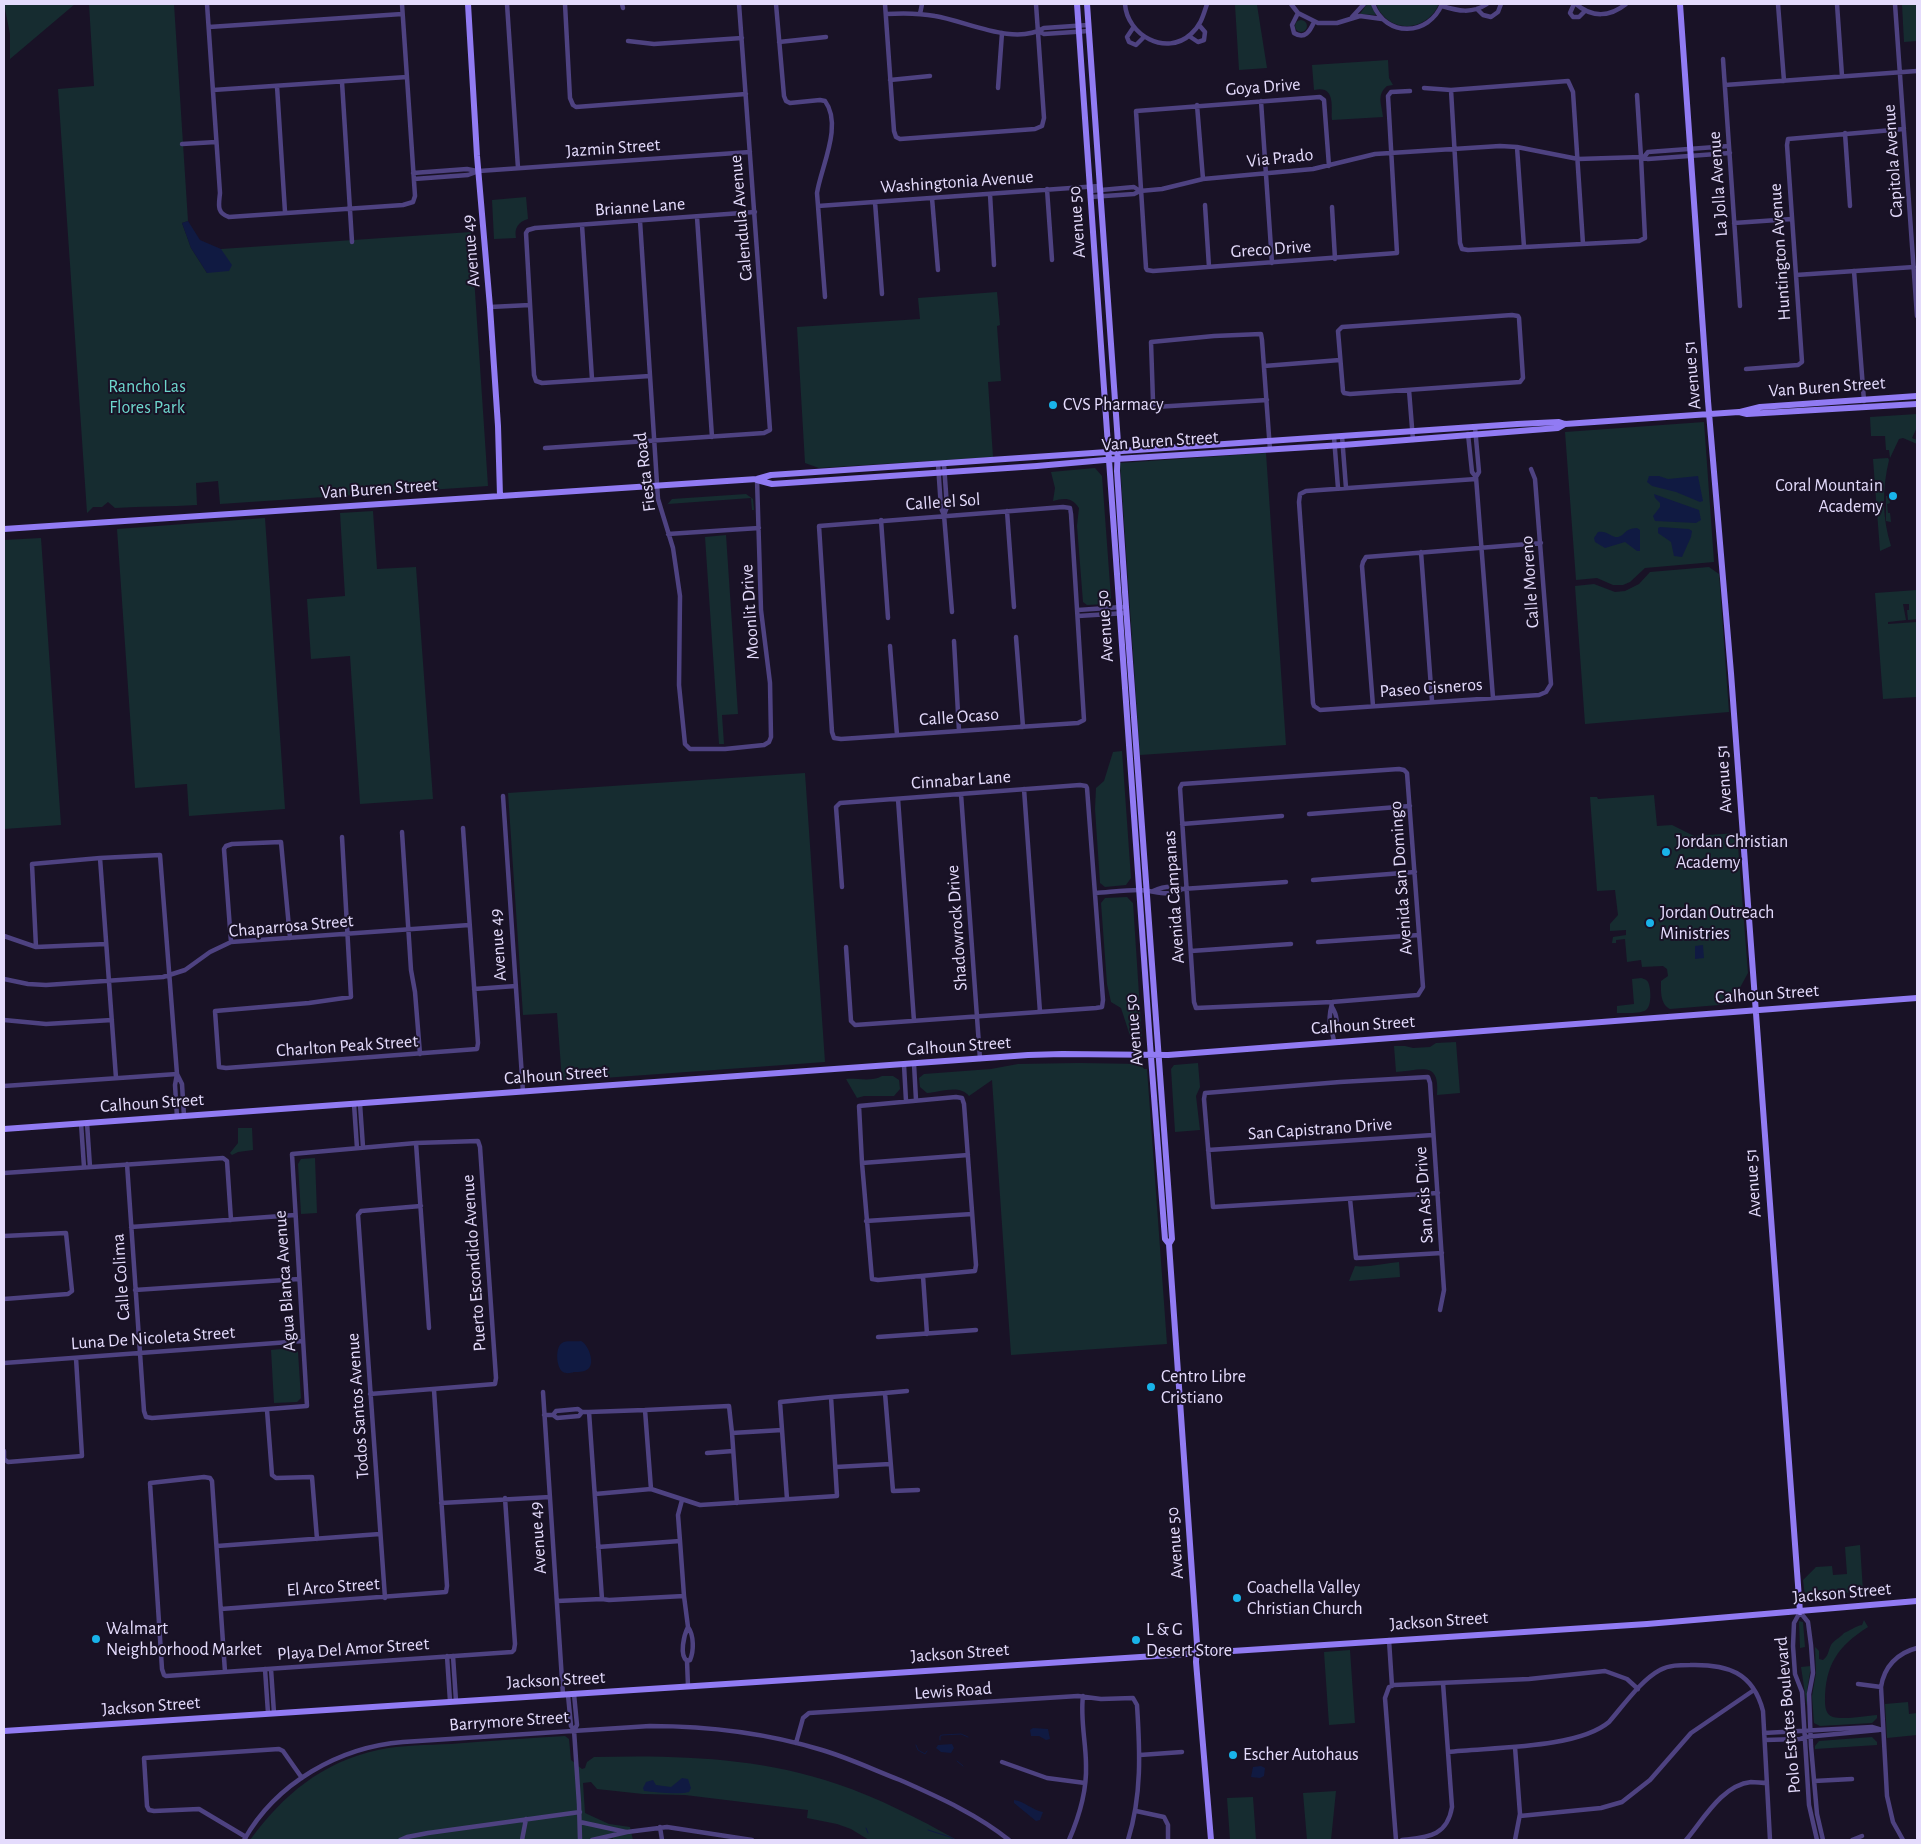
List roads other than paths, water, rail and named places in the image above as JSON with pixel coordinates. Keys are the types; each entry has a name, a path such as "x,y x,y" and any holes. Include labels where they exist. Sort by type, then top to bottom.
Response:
{"street":[{"path":"207,4 219,209 223,215 233,217 407,205 413,202 415,196 402,4"},
{"name":"Avenue 49","path":"468,4 498,426 500,496"},
{"path":"507,4 518,168"},
{"path":"565,4 571,101 576,107 746,94"},
{"name":"Calendula Avenue","path":"712,437 764,433 770,430 739,4"},
{"path":"776,4 786,101 790,103 825,101 830,110 830,144 817,193 825,297"},
{"path":"885,4 894,130 896,137 903,139 1034,129 1042,126 1044,118 1036,4"},
{"path":"920,14 922,4"},
{"name":"Avenue 50","path":"1077,4 1108,456 1150,891 1155,1055"},
{"name":"Avenue 50","path":"1087,4 1115,410 1122,610 1139,890 1172,1239 1168,1244 1211,1840"},
{"path":"1125,4 1128,18 1133,28 1144,37 1167,43 1189,36 1203,18 1207,4"},
{"path":"1291,4 1298,13 1314,22 1332,24 1360,16 1382,19 1396,27 1416,28 1435,16 1442,5 1459,11 1477,9 1486,4"},
{"path":"1351,18 1364,4"},
{"path":"1374,4 1382,19"},
{"path":"1477,9 1484,15 1490,16 1498,12 1500,4"},
{"path":"1585,11 1579,17 1573,18 1570,13 1575,4 1585,11 1604,14 1617,10 1626,4"},
{"name":"Avenue 51","path":"1680,4 1800,1612"},
{"path":"1778,4 1784,80"},
{"path":"1837,4 1842,76"},
{"name":"Capitola Avenue","path":"1896,4 1917,316"},
{"path":"1298,13 1292,25 1294,32 1298,35 1301,36 1308,33 1314,22"},
{"path":"209,27 402,14"},
{"path":"886,14 937,16 1002,33 1038,31 1044,28 1089,28"},
{"path":"1189,36 1198,42 1204,40 1205,32 1199,25"},
{"path":"1133,28 1127,37 1129,42 1136,45 1144,37"},
{"path":"998,88 1002,33"},
{"path":"779,42 826,37"},
{"path":"628,41 654,44 742,38"},
{"name":"La Jolla Avenue","path":"1723,59 1740,306"},
{"path":"1725,85 1917,71"},
{"path":"890,80 930,76"},
{"path":"213,90 407,78"},
{"path":"1424,88 1451,90 1568,81 1574,92 1583,244"},
{"path":"342,82 352,242"},
{"path":"277,86 286,212"},
{"path":"1451,90 1460,243 1462,249 1468,250 1639,241 1645,238 1642,157 1637,95"},
{"path":"1391,153 1389,94 1410,91"},
{"name":"Goya Drive","path":"1140,191 1136,111 1197,105 1323,98 1329,166"},
{"path":"1261,101 1272,263"},
{"path":"1197,105 1203,179"},
{"path":"1850,206 1845,133 1904,129"},
{"name":"Huntington Avenue","path":"1746,369 1801,364 1788,139 1845,133"},
{"path":"182,144 216,142"},
{"name":"Via Prado","path":"1090,192 1134,194 1140,191 1162,189 1203,179 1329,166 1363,156 1391,153 1500,146 1517,147 1578,159 1642,157 1648,159 1691,152"},
{"path":"1691,152 1729,146"},
{"path":"1517,147 1524,247"},
{"name":"Jazmin Street","path":"479,171 750,152"},
{"path":"1691,152 1730,152"},
{"name":"Greco Drive","path":"1140,191 1147,270 1335,259 1397,253 1391,153"},
{"path":"413,173 467,169 479,171"},
{"path":"414,179 468,175 479,171"},
{"path":"1047,190 1052,260"},
{"name":"Washingtonia Avenue","path":"818,206 1047,190 1100,191"},
{"path":"990,194 994,265"},
{"path":"932,198 938,270"},
{"path":"875,202 882,294"},
{"path":"1205,204 1209,267"},
{"path":"1910,204 1916,204"},
{"path":"1332,207 1335,259"},
{"name":"Brianne Lane","path":"530,304 526,238 528,230 755,212"},
{"path":"545,448 712,437 697,216"},
{"path":"1734,223 1792,219"},
{"name":"Fiesta Road","path":"640,221 658,499 676,563 680,596 679,685 687,748"},
{"path":"582,225 592,380"},
{"path":"1796,275 1914,267"},
{"path":"1854,271 1865,407"},
{"path":"1107,288 1104,298 1107,345 1101,354 1108,361 1110,390 1115,410"},
{"path":"490,307 530,304 534,375 536,381 542,383 650,376"},
{"path":"1518,316 1522,381 1344,393 1340,360 1339,328 1373,324 1518,316"},
{"path":"1267,400 1155,407 1151,342 1254,333 1261,334 1267,400 1270,450"},
{"path":"1264,366 1340,360"},
{"path":"1410,390 1413,440"},
{"name":"Van Buren Street","path":"1739,412 1760,407 1917,396"},
{"name":"Van Buren Street","path":"757,480 772,484 942,472 1269,441 1471,427 1558,422 1565,424 1739,412 1748,414 1917,404"},
{"name":"Van Buren Street","path":"1117,455 1334,446 1558,428 1565,424"},
{"path":"1471,427 1472,472 1476,478 1492,698"},
{"path":"1342,436 1346,488"},
{"path":"1334,437 1338,488 1476,478"},
{"name":"Van Buren Street","path":"4,529 757,480 771,475 1108,456"},
{"path":"941,464 941,508 944,516 952,612"},
{"name":"Calle Moreno","path":"1531,469 1535,479 1541,543 1551,684 1546,692"},
{"name":"Moonlit Drive","path":"687,748 692,750 732,749 764,745 771,737 771,700 762,630 757,480"},
{"name":"Paseo Cisneros","path":"1338,488 1306,490 1300,494 1299,502 1312,693 1313,703 1317,709 1492,698 1546,692"},
{"name":"Calle el Sol","path":"834,738 819,526 881,520 1070,508 1078,610"},
{"path":"1007,511 1014,607"},
{"path":"881,520 888,618"},
{"path":"668,534 759,528"},
{"path":"1373,706 1362,566 1364,559 1370,556 1541,543"},
{"path":"1422,552 1432,702"},
{"path":"1078,610 1122,610 1078,616 1078,610"},
{"name":"Calle Ocaso","path":"834,738 1078,723 1084,720 1078,616"},
{"path":"1016,637 1023,727"},
{"path":"954,642 959,731"},
{"path":"890,646 896,735"},
{"name":"Avenida Campanas","path":"1332,1004 1196,1008 1184,889 1180,788 1182,784 1399,769"},
{"name":"Avenida San Domingo","path":"1332,1004 1418,995 1422,991 1407,773 1399,769"},
{"name":"Cinnabar Lane","path":"842,887 837,804 1086,786 1095,893"},
{"path":"1024,789 1040,1012"},
{"name":"Shadowrock Drive","path":"961,794 980,1059"},
{"name":"Avenue 49","path":"503,796 524,1092"},
{"path":"898,799 914,1021"},
{"path":"1309,814 1410,806"},
{"path":"1182,824 1282,816"},
{"path":"463,828 474,989 516,986"},
{"path":"402,832 408,929 420,1054"},
{"path":"342,837 348,934"},
{"path":"231,942 226,846 266,842 282,842 290,938"},
{"path":"36,947 32,864 100,858 160,856 170,975 175,1085 181,1116"},
{"path":"100,858 116,1078"},
{"path":"1313,880 1415,872"},
{"path":"846,947 853,1024 1102,1007 1095,893 1139,890 1161,894 1176,893 1184,889 1286,882"},
{"name":"Chaparrosa Street","path":"4,979 19,983 46,985 170,975 192,966 210,952 231,942 470,925"},
{"name":"Charlton Peak Street","path":"348,934 352,997 309,1003 216,1011 219,1067 477,1049 474,989"},
{"path":"1318,942 1419,934"},
{"path":"4,936 36,947 52,948 106,944"},
{"path":"1191,951 1290,944"},
{"name":"Calhoun Street","path":"4,1129 980,1059 1062,1054 1155,1055 1917,998"},
{"path":"1332,1004 1330,1013 1334,1042"},
{"path":"4,1020 39,1024 112,1020"},
{"path":"914,1064 916,1100"},
{"path":"904,1065 906,1101"},
{"path":"4,1086 176,1074"},
{"name":"San Asis Drive","path":"1208,1150 1205,1093 1211,1091 1428,1077 1434,1135 1444,1290 1440,1310"},
{"path":"962,1098 968,1155 975,1271 872,1279 866,1221 859,1106 916,1100 962,1098"},
{"path":"357,1104 363,1147"},
{"path":"357,1104 357,1148 416,1144 429,1328"},
{"path":"84,1123 90,1167"},
{"path":"84,1123 84,1167"},
{"name":"San Capistrano Drive","path":"1208,1150 1434,1135"},
{"name":"Puerto Escondido Avenue","path":"416,1144 478,1140 489,1272 495,1384 434,1390"},
{"name":"Agua Blanca Avenue","path":"267,1410 306,1406 292,1154 357,1148"},
{"path":"1208,1150 1213,1207 1438,1193"},
{"path":"862,1163 968,1155"},
{"path":"4,1173 226,1158 231,1220"},
{"name":"Calle Colima","path":"127,1164 146,1417 267,1410"},
{"path":"1350,1199 1356,1258 1442,1253"},
{"name":"Todos Santos Avenue","path":"385,1598 359,1212 421,1206"},
{"path":"866,1221 972,1214"},
{"path":"131,1227 295,1215"},
{"path":"4,1236 66,1233 71,1277 71,1293 4,1299"},
{"path":"923,1276 927,1334"},
{"path":"136,1290 299,1278"},
{"path":"878,1337 976,1330"},
{"name":"Luna De Nicoleta Street","path":"4,1363 303,1342"},
{"path":"4,1451 6,1462 76,1458 82,1456 76,1358"},
{"path":"370,1394 434,1390 441,1503 550,1497"},
{"path":"787,1500 780,1402 907,1391"},
{"name":"Avenue 49","path":"543,1392 563,1683 569,1694"},
{"path":"886,1393 892,1491 918,1490"},
{"path":"595,1494 651,1489 700,1505 837,1496 831,1397"},
{"path":"552,1415 556,1411 578,1409 582,1412 589,1412 729,1406 737,1503"},
{"path":"267,1410 272,1475 276,1478 312,1477 317,1539"},
{"path":"568,1410 569,1417"},
{"path":"645,1410 651,1489"},
{"path":"544,1415 552,1415 557,1418 579,1416 582,1412"},
{"path":"589,1412 602,1599"},
{"path":"732,1433 782,1430"},
{"path":"707,1453 733,1451"},
{"path":"836,1467 890,1464"},
{"name":"Playa Del Amor Street","path":"216,1546 210,1478 166,1480 150,1483 157,1603 164,1675 271,1669 514,1650 505,1498"},
{"path":"682,1500 678,1515 688,1627 683,1658 687,1661 688,1686"},
{"name":"El Arco Street","path":"221,1609 446,1592 441,1503"},
{"path":"225,1672 216,1546 380,1534"},
{"path":"598,1547 680,1541"},
{"path":"557,1601 684,1596"},
{"name":"Jackson Street","path":"4,1731 1647,1624 1917,1601"},
{"name":"Polo Estates Boulevard","path":"1817,1840 1809,1805 1802,1692 1795,1674 1794,1623 1800,1612 1808,1622 1811,1645 1813,1673 1809,1694 1811,1734 1817,1814 1823,1840"},
{"path":"687,1661 692,1657 691,1631 688,1627"},
{"path":"1389,1640 1392,1686"},
{"path":"684,1646 692,1646"},
{"path":"1903,1840 1893,1822 1889,1809 1882,1730 1881,1687 1884,1674 1896,1658 1917,1648"},
{"path":"447,1656 453,1701"},
{"path":"453,1656 453,1701"},
{"path":"1448,1752 1515,1747 1573,1739 1594,1732 1609,1722 1638,1689 1652,1675 1662,1669 1673,1666 1698,1665 1730,1669 1742,1675 1754,1690 1760,1700 1763,1711 1770,1840"},
{"path":"265,1669 271,1713"},
{"path":"271,1669 271,1713"},
{"path":"1396,1840 1385,1698 1386,1691 1392,1686 1529,1680 1605,1671 1627,1679 1638,1689"},
{"path":"1402,1840 1428,1837 1438,1833 1450,1818 1452,1807 1443,1683"},
{"path":"1858,1684 1881,1687"},
{"path":"1520,1816 1601,1808 1622,1802 1650,1780 1691,1732 1754,1690"},
{"path":"569,1694 576,1714 577,1725 574,1730"},
{"path":"569,1694 571,1726 574,1730 580,1812 580,1840"},
{"path":"1069,1840 1080,1811 1085,1783 1086,1760 1082,1709 1083,1696"},
{"name":"Lewis Road","path":"796,1743 803,1718 809,1713 1083,1696 1101,1699 1133,1698 1137,1705 1140,1755"},
{"path":"570,1715 576,1714"},
{"name":"Barrymore Street","path":"245,1839 277,1798 302,1778 343,1756 379,1745 634,1726 684,1726 746,1733 796,1743 856,1762 937,1796 970,1813 1010,1840"},
{"path":"1764,1734 1811,1734 1872,1727 1882,1730"},
{"path":"1765,1740 1800,1739 1805,1734"},
{"path":"1515,1747 1520,1816 1515,1840"},
{"path":"245,1839 199,1809 149,1810 146,1806 144,1758 279,1749 283,1750 302,1778"},
{"path":"1128,1840 1136,1811 1140,1755 1182,1752"},
{"path":"1002,1762 1047,1778 1085,1783"},
{"path":"1814,1781 1852,1778"},
{"path":"1686,1840 1731,1789 1752,1782 1767,1783"},
{"path":"1136,1811 1164,1817 1168,1825 1168,1840"},
{"path":"400,1840 417,1835 580,1812"},
{"path":"522,1840 526,1819"},
{"path":"580,1822 627,1832"},
{"path":"660,1827 662,1840"},
{"path":"592,1840 660,1827 674,1827 752,1840"},
{"path":"417,1835 424,1840"},
{"path":"1852,1840 1862,1836"}],"water":[{"path":"188,221 200,240 221,249 232,265 229,271 207,273 191,248 182,223"},
{"path":"1649,476 1659,476 1668,479 1698,476 1703,501 1700,502 1676,492 1652,486 1647,482"},
{"path":"1654,494 1699,510 1701,520 1696,523 1655,521 1653,516 1660,507 1660,503"},
{"path":"1637,528 1640,530 1640,551 1637,551 1625,542 1605,548 1595,542 1594,538 1598,532 1618,537 1629,530"},
{"path":"1658,528 1689,529 1692,531 1682,557 1674,556 1671,542 1658,533"},
{"path":"1703,945 1704,958 1695,959 1695,946"},
{"path":"581,1341 590,1353 591,1365 584,1371 563,1372 559,1366 557,1353 560,1345 566,1342"},
{"path":"1033,1728 1048,1729 1050,1739 1046,1740 1039,1736 1031,1736 1030,1730"},
{"path":"952,1744 954,1748 951,1753 941,1752 936,1748 938,1745"},
{"path":"1261,1766 1265,1768 1264,1776 1260,1778 1251,1777 1253,1767"},
{"path":"682,1778 688,1779 691,1788 689,1792 660,1793 644,1791 643,1788 646,1782 653,1780 656,1785 671,1787"},
{"path":"1014,1800 1043,1812 1040,1820 1036,1821 1014,1803"}],"waterway":[{"path":"940,1740 942,1735 961,1734 968,1737"},
{"path":"916,1745 918,1750 925,1754 927,1751"},
{"path":"957,1761 963,1766"},
{"path":"866,1828 868,1833"},
{"path":"928,1830 955,1840"}],"place":[{"name":"CVS Pharmacy","path":"1053,405"},
{"name":"Coral Mountain Academy","path":"1893,496"},
{"name":"Jordan Christian Academy","path":"1666,852"},
{"name":"Jordan Outreach Ministries","path":"1650,923"},
{"name":"Centro Libre Cristiano","path":"1151,1387"},
{"name":"Coachella Valley Christian Church","path":"1237,1598"},
{"name":"Walmart Neighborhood Market","path":"96,1639"},
{"name":"L & G Desert Store","path":"1136,1640"},
{"name":"Escher Autohaus","path":"1233,1755"}],"park label":[{"name":"Rancho Las Flores Park","path":"147,397"}]}
